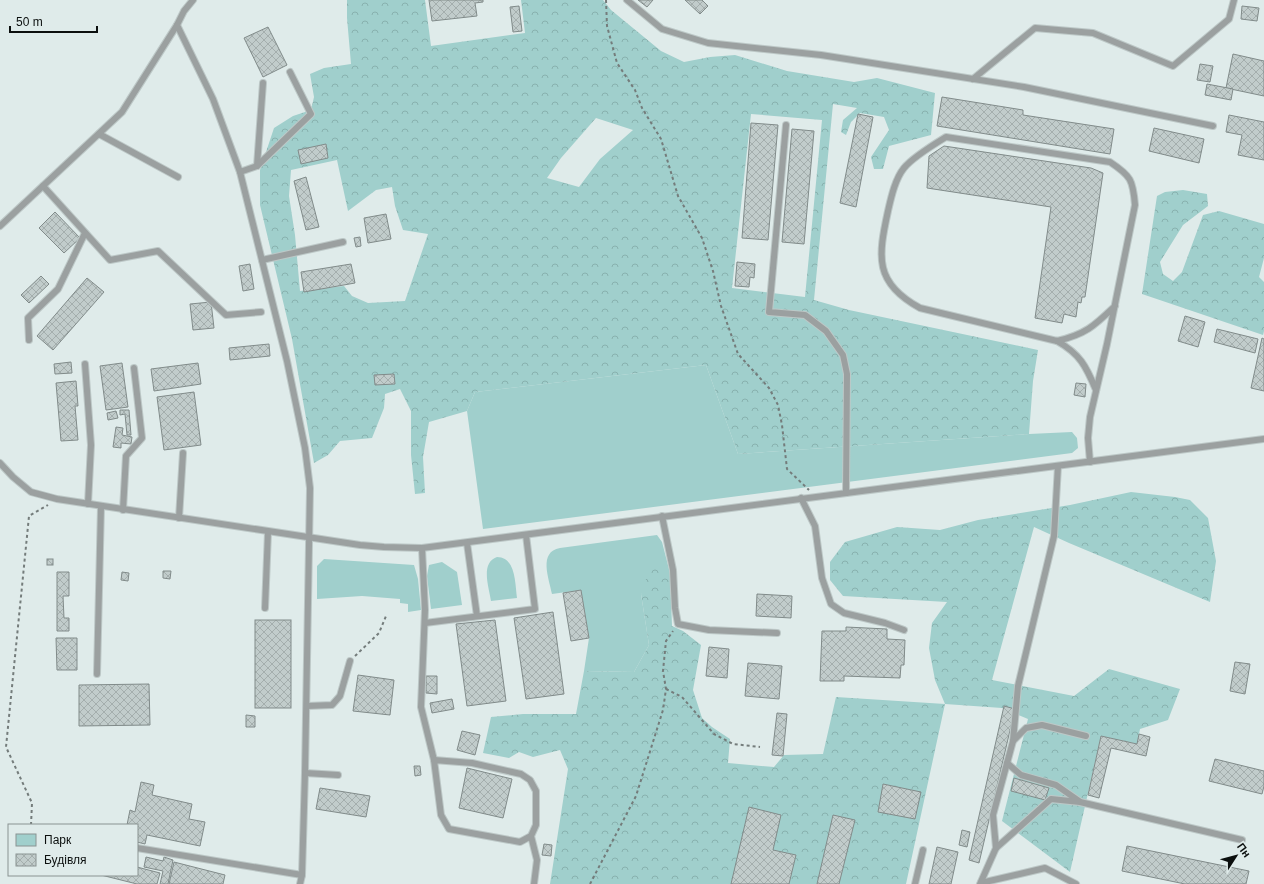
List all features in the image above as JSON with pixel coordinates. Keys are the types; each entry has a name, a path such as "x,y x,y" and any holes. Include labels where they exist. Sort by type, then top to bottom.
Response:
{"lane":[{"path":"0,226 122,112 193,0"},
{"path":"627,0 662,29 708,43 821,55 1024,87 1213,126"},
{"path":"974,79 1035,28 1093,33 1173,66 1229,19 1234,0"},
{"path":"177,25 212,99 240,172 287,361 305,448 310,488 310,538 307,706 302,875 300,884"},
{"path":"240,172 257,166 311,114 290,72"},
{"path":"257,166 263,83"},
{"path":"786,125 769,312 805,315 826,331 843,355 847,374 846,493"},
{"path":"99,134 178,177"},
{"path":"1090,462 1088,438 1090,417 1115,306 1135,205 1133,187 1125,172 1110,162 946,137 923,152 904,168 896,183 881,241 881,260 885,275 895,290 908,301 920,308 1058,341 1069,347 1080,357 1096,390"},
{"path":"43,186 110,260 158,251 226,315 261,312"},
{"path":"29,340 28,318 58,289 85,233"},
{"path":"262,260 343,242"},
{"path":"1058,341 1075,336 1095,325 1115,306"},
{"path":"85,364 91,445 88,504"},
{"path":"123,510 126,456 142,438 134,368"},
{"path":"0,463 13,477 32,492 57,500 310,538 384,547 422,548 816,496 1090,462 1264,438"},
{"path":"179,518 183,453"},
{"path":"996,848 993,815 1013,741 1018,686 1054,536 1058,466"},
{"path":"801,498 815,526 822,578 831,604 844,613 885,623 904,630"},
{"path":"98,674 101,506"},
{"path":"662,516 673,570 675,608 678,624 709,630 777,633"},
{"path":"265,608 268,532"},
{"path":"425,623 535,609 526,535"},
{"path":"467,543 477,616"},
{"path":"422,548 425,623 421,707 434,760 441,815 449,829 520,842 531,836 536,825 536,791 530,780 521,774 472,763 434,760"},
{"path":"307,706 332,705 340,696 350,661"},
{"path":"1013,741 1026,728 1042,724 1086,736"},
{"path":"1007,763 1021,775 1056,785 1080,802"},
{"path":"305,773 338,775"},
{"path":"980,883 996,848 1051,799 1080,802 1242,840"},
{"path":"531,836 537,860 534,884"},
{"path":"138,848 302,875"},
{"path":"916,884 923,850"},
{"path":"980,883 1045,868 1076,884"}],"path":[{"path":"606,0 607,26 617,63 635,90 642,108 661,139 678,196 702,238 713,271 721,306 738,354 768,388 778,405 782,424 787,469 816,496"},
{"path":"31,824 32,803 6,746 29,516 57,500"},
{"path":"350,661 379,633 386,616"},
{"path":"590,884 636,796 663,710 666,689 663,671 666,640 678,624"},
{"path":"666,689 682,697 714,734 733,744 760,747"}],"green space":[{"path":"347,0 425,0 431,46 525,33 521,0 603,0 611,10 661,51 684,62 710,57 735,55 787,71 854,82 877,78 935,93 931,135 889,146 883,169 874,169 871,157 889,130 884,117 860,113 851,122 846,135 841,132 843,120 857,108 833,104 814,300 849,310 1038,350 1033,381 1029,434 738,454 706,365 475,392 467,411 429,422 423,457 425,493 415,494 411,455 411,411 400,389 385,394 384,408 372,438 340,441 328,455 314,463 292,339 260,205 260,170 274,128 293,116 311,110 314,97 310,74 324,68 351,64","holes":["751,114 822,120 805,297 732,288","596,118 633,130 600,159 579,187 547,178 561,158","337,160 348,211 376,190 392,187 395,206 403,230 428,234 405,301 368,303 352,296 344,286 300,291 295,235 289,196 291,170"]},
{"path":"1183,190 1207,194 1208,206 1183,225 1160,262 1163,274 1173,281 1182,272 1203,215 1219,211 1264,224 1264,258 1259,277 1264,282 1263,335 1142,294 1157,196 1165,192"},
{"path":"706,365 738,454 1072,432 1077,438 1078,448 1072,453 483,529 467,411 475,392"},
{"path":"1131,492 1190,500 1208,518 1216,561 1210,602 1034,527 992,680 1074,696 1109,669 1180,689 1168,720 1140,729 1137,744 1101,736 1070,872 1002,821 1028,719 1002,708 945,704 935,680 929,648 932,623 947,602 843,596 830,580 830,562 845,542 897,527 940,530 978,520 1070,505"},
{"path":"657,535 662,542 670,573 641,594 649,645 634,672 584,671 589,638 581,590 552,594 547,573 547,560 549,555 553,550 560,548"},
{"path":"497,557 508,561 511,566 515,579 517,598 491,601 487,570 492,560"},
{"path":"324,559 414,565 418,579 421,610 408,612 408,604 400,603 400,599 362,596 317,599 317,566"},
{"path":"442,562 457,572 462,605 431,609 427,576 429,565"},
{"path":"663,567 670,573 672,626 683,631 701,645 693,690 702,718 730,739 728,763 774,767 784,755 823,754 836,697 945,704 906,884 550,884 568,769 560,750 533,757 519,752 509,758 483,753 491,717 523,714 576,714 584,671 634,672 649,645 641,594 649,570"}],"building":[{"path":"429,0 483,0 483,2 475,3 477,16 432,21"},
{"path":"638,0 653,0 647,7"},
{"path":"685,0 702,0 708,6 700,14"},
{"path":"519,6 522,31 513,32 510,7"},
{"path":"1242,6 1259,8 1257,21 1241,19"},
{"path":"268,27 287,65 263,77 244,38"},
{"path":"1233,54 1264,61 1264,96 1226,88"},
{"path":"1200,64 1213,66 1210,82 1197,80"},
{"path":"1207,84 1233,89 1231,100 1205,95"},
{"path":"942,97 1023,110 1023,115 1114,129 1110,154 937,126"},
{"path":"858,114 873,117 856,207 840,203"},
{"path":"1229,115 1264,122 1264,160 1238,155 1242,135 1226,132"},
{"path":"751,123 778,125 768,240 742,238"},
{"path":"1154,128 1204,139 1199,163 1149,151"},
{"path":"792,129 814,131 804,244 782,242"},
{"path":"326,144 328,158 301,164 298,150"},
{"path":"944,146 1091,168 1103,173 1085,297 1082,297 1081,303 1078,302 1076,317 1064,314 1062,323 1035,318 1051,207 927,188 929,156"},
{"path":"306,177 319,227 306,230 294,181"},
{"path":"55,212 80,238 64,253 39,228"},
{"path":"386,214 391,239 368,243 364,218"},
{"path":"360,237 361,246 356,247 354,238"},
{"path":"737,262 755,264 754,278 750,277 749,287 735,286"},
{"path":"250,264 254,289 243,291 239,266"},
{"path":"351,264 355,283 304,292 301,272"},
{"path":"41,276 49,284 29,303 21,295"},
{"path":"87,278 104,292 53,350 37,336"},
{"path":"211,302 214,328 193,330 190,304"},
{"path":"1185,316 1205,322 1198,347 1178,341"},
{"path":"1217,329 1258,339 1255,353 1214,342"},
{"path":"1262,338 1264,339 1264,391 1251,388"},
{"path":"269,344 270,356 230,360 229,348"},
{"path":"71,362 72,373 55,374 54,364"},
{"path":"122,363 128,407 106,410 100,366"},
{"path":"198,363 201,384 154,391 151,369"},
{"path":"394,374 395,384 375,385 374,375"},
{"path":"76,381 78,406 75,406 78,440 61,441 56,383"},
{"path":"1076,383 1086,384 1085,397 1074,395"},
{"path":"194,392 201,445 164,450 157,397"},
{"path":"120,410 129,410 131,435 127,435 125,414 120,415"},
{"path":"116,411 118,418 108,420 107,413"},
{"path":"116,427 123,428 122,435 132,437 131,444 121,443 121,448 113,447"},
{"path":"47,559 53,559 53,565 47,565"},
{"path":"163,571 171,571 170,579 163,578"},
{"path":"57,572 69,572 69,596 63,596 64,618 69,618 69,631 57,631"},
{"path":"122,572 129,573 128,581 121,580"},
{"path":"581,590 589,638 571,641 563,593"},
{"path":"757,594 792,596 791,618 756,616"},
{"path":"553,612 564,694 526,699 514,618"},
{"path":"255,620 291,620 291,708 255,708"},
{"path":"495,620 506,701 467,706 456,624"},
{"path":"846,627 887,629 887,639 905,640 904,665 901,665 900,678 844,676 844,681 820,681 822,631 846,631"},
{"path":"56,638 77,638 77,670 57,670"},
{"path":"709,647 729,649 727,678 706,676"},
{"path":"1235,662 1250,664 1245,694 1230,691"},
{"path":"748,663 782,666 779,699 745,696"},
{"path":"358,675 394,680 390,715 353,711"},
{"path":"426,676 437,676 437,694 426,693"},
{"path":"149,684 150,725 79,726 79,685"},
{"path":"452,699 454,709 432,713 430,703"},
{"path":"1004,706 1015,709 979,863 969,860"},
{"path":"777,713 787,714 783,756 772,755"},
{"path":"246,715 255,716 255,727 246,727"},
{"path":"462,731 480,735 475,755 457,750"},
{"path":"1139,734 1150,737 1146,756 1111,748 1099,798 1088,795 1101,736 1137,744"},
{"path":"1215,759 1264,771 1264,786 1262,794 1209,781"},
{"path":"414,766 420,766 421,775 415,776"},
{"path":"467,768 512,779 503,818 459,808"},
{"path":"1014,778 1049,788 1045,800 1011,791"},
{"path":"141,782 154,785 152,795 192,804 189,819 205,822 200,846 147,835 145,844 138,842 138,824 127,824 130,810 135,812"},
{"path":"883,784 921,792 915,819 878,812"},
{"path":"320,788 370,796 366,817 316,809"},
{"path":"749,807 781,815 773,850 796,855 789,884 731,884"},
{"path":"833,815 855,820 839,884 817,884"},
{"path":"962,830 970,832 967,847 959,845"},
{"path":"544,844 552,845 551,856 542,855"},
{"path":"1127,846 1249,871 1246,884 1185,884 1122,871"},
{"path":"937,847 958,852 951,884 929,884"},
{"path":"146,857 163,861 164,857 173,860 168,884 160,884 163,871 144,867"},
{"path":"174,862 225,875 223,884 169,884"},
{"path":"138,867 160,873 157,884 137,884 105,876 138,876"}]}
